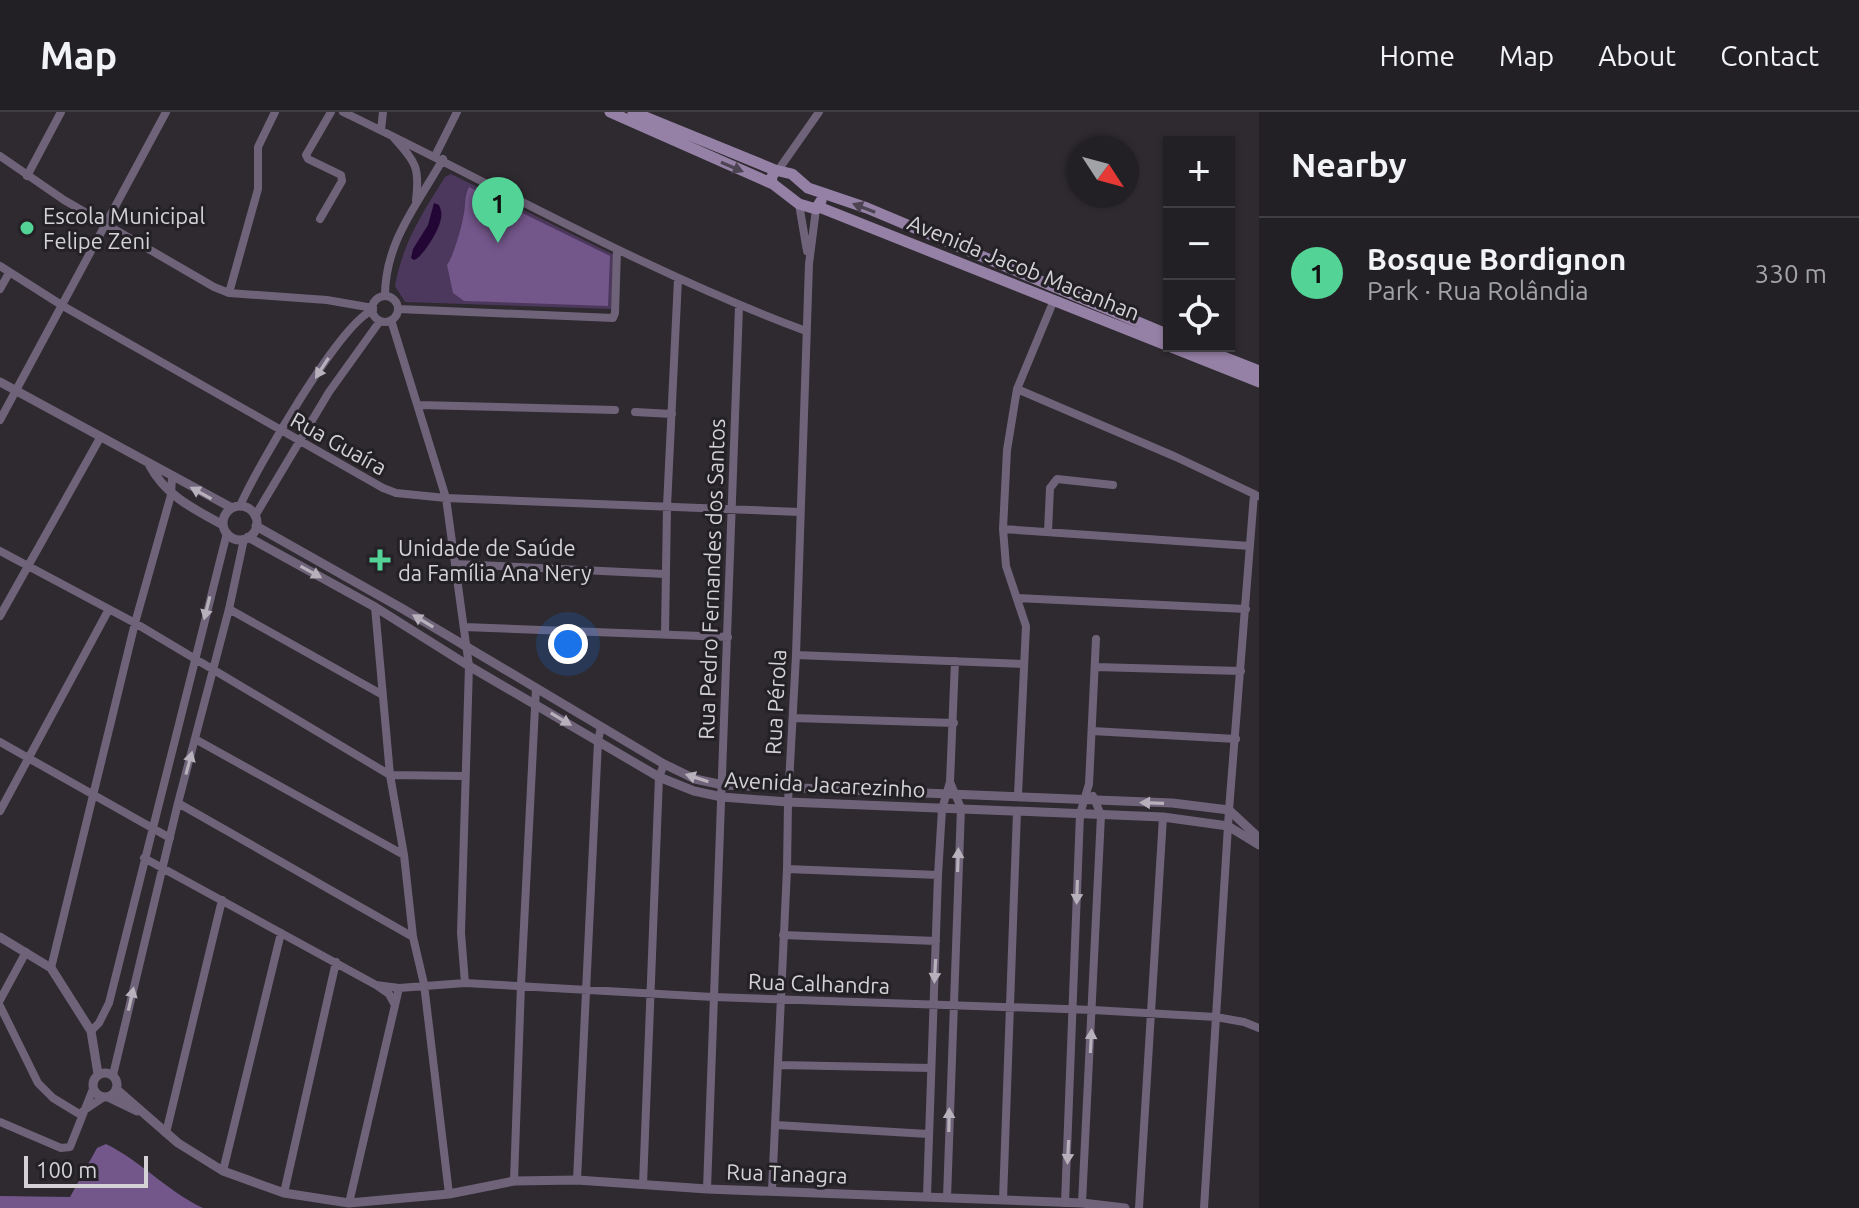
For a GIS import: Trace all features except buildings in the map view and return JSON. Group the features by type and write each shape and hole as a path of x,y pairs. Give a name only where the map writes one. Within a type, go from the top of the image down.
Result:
{"main road":[{"name":"Avenida Jacob Macanhan","path":"610,112 773,184 799,204 817,208 1259,382"},
{"name":"Avenida Jacob Macanhan","path":"633,112 792,174 804,186 867,208 1163,332"},
{"path":"773,184 771,179 777,170"},
{"path":"817,191 821,195 817,208"},
{"path":"1211,352 1259,371"}],"street":[{"path":"27,176 61,112"},
{"path":"0,420 166,112"},
{"path":"229,293 258,189 258,147 275,112"},
{"path":"320,219 342,181 341,175 308,159 306,155 331,112"},
{"path":"343,112 678,279 806,331"},
{"path":"381,130 383,112"},
{"path":"385,296 385,272 394,246 439,158 457,112"},
{"path":"777,170 819,112"},
{"path":"391,135 410,155 418,170 416,205"},
{"path":"792,174 796,147"},
{"path":"0,156 27,176 214,287 229,293 327,300 373,309"},
{"name":"Rua Pérola","path":"799,204 809,264"},
{"name":"Rua Pérola","path":"772,1190 796,655 809,264 817,208"},
{"path":"398,309 613,318 616,310 617,250"},
{"name":"Rua Guaíra","path":"0,266 63,306 298,441 396,493 446,498 800,512"},
{"path":"0,289 9,273"},
{"path":"665,634 667,506 678,279"},
{"path":"385,296 394,300 398,309"},
{"path":"380,321 373,309 375,301 385,296"},
{"path":"1018,795 1026,626 1006,566 1003,529 1007,450 1017,389 1054,300"},
{"name":"Rua Pedro Fernandes dos Santos","path":"707,1189 739,306"},
{"path":"91,1031 99,1023 109,1003 225,529 224,516 236,507 281,431 347,333 363,314 373,309"},
{"path":"391,320 398,309"},
{"path":"112,1074 246,538 298,441 329,392 380,321 391,320"},
{"path":"391,320 446,498 469,666 461,933 465,983"},
{"path":"0,382 150,466 236,507 249,509 256,521"},
{"path":"1017,389 1257,495 1250,546 1229,810 1204,1208"},
{"path":"419,405 615,410"},
{"path":"635,412 672,414"},
{"path":"0,616 100,438"},
{"path":"150,466 171,495 234,538 246,538"},
{"path":"51,968 135,623 171,495 172,477"},
{"path":"1048,532 1053,481 1113,485"},
{"name":"Avenida Jacarezinho","path":"256,521 601,727 695,779 723,785 1018,795 1172,803 1229,810"},
{"path":"1003,529 1250,546"},
{"name":"Avenida Jacarezinho","path":"246,538 375,607 659,777 694,791 722,797 788,802 1163,817 1228,826"},
{"path":"0,551 135,623 390,775 464,776"},
{"path":"455,564 665,574"},
{"path":"1017,598 1246,609"},
{"path":"375,607 390,775 404,855 413,937 424,984 449,1194"},
{"path":"0,811 109,609"},
{"path":"229,609 381,694"},
{"path":"464,627 728,637"},
{"path":"1082,1203 1101,815 1090,800 1089,784 1096,639"},
{"path":"796,655 1024,664"},
{"path":"947,1198 961,808 951,793 950,782 955,661"},
{"path":"1095,667 1241,671"},
{"path":"514,1181 536,688"},
{"path":"793,718 954,723"},
{"path":"577,1180 601,727"},
{"path":"1092,731 1236,739"},
{"path":"195,739 404,855"},
{"path":"0,742 170,838"},
{"path":"643,1185 659,777 664,764"},
{"path":"927,1196 938,875 942,809 951,793"},
{"path":"1065,1203 1080,814 1090,800"},
{"path":"178,803 413,937"},
{"path":"1229,810 1259,838"},
{"path":"1003,1200 1017,811"},
{"path":"1139,1208 1163,817"},
{"path":"1228,826 1259,845"},
{"path":"144,858 376,985 389,994 395,1005"},
{"path":"787,869 938,875"},
{"path":"166,1133 222,900"},
{"path":"223,1171 281,933"},
{"path":"783,935 936,941"},
{"path":"0,937 51,968 91,1031 98,1074 93,1080 93,1089 70,1147 61,1148 0,1122"},
{"path":"26,952 0,1003 38,1083 53,1098 82,1114"},
{"path":"284,1193 336,962"},
{"name":"Rua Calhandra","path":"376,985 399,988 465,983 780,1000 1093,1010 1216,1017 1259,1028"},
{"path":"349,1203 399,988"},
{"path":"82,1114 116,1089 117,1081 95,1047"},
{"path":"779,1065 931,1068"},
{"path":"98,1074 112,1074"},
{"path":"93,1089 97,1095 141,1112"},
{"path":"116,1089 141,1112"},
{"name":"Rua Tanagra","path":"141,1112 191,1152 223,1171 284,1193 349,1203 449,1194 514,1181 577,1180 707,1189 1082,1203 1125,1208"},
{"path":"776,1125 928,1134"}],"shaded area":[{"path":"451,174 614,255 611,309 405,302 395,286 403,256 429,203 445,177"},
{"path":"469,187 610,256 608,306 464,301 453,293 447,265 460,233"},
{"path":"434,203 441,210 440,223 426,248 414,260 411,258 413,249 428,225"},
{"path":"106,1144 203,1208 0,1208 0,1196 70,1197 97,1148"}],"place":[{"name":"Escola Municipal Felipe Zeni","path":"27,228"},
{"name":"Bosque Bordignon","path":"498,243"},
{"name":"Unidade de Saúde da Família Ana Nery","path":"380,560"}]}
